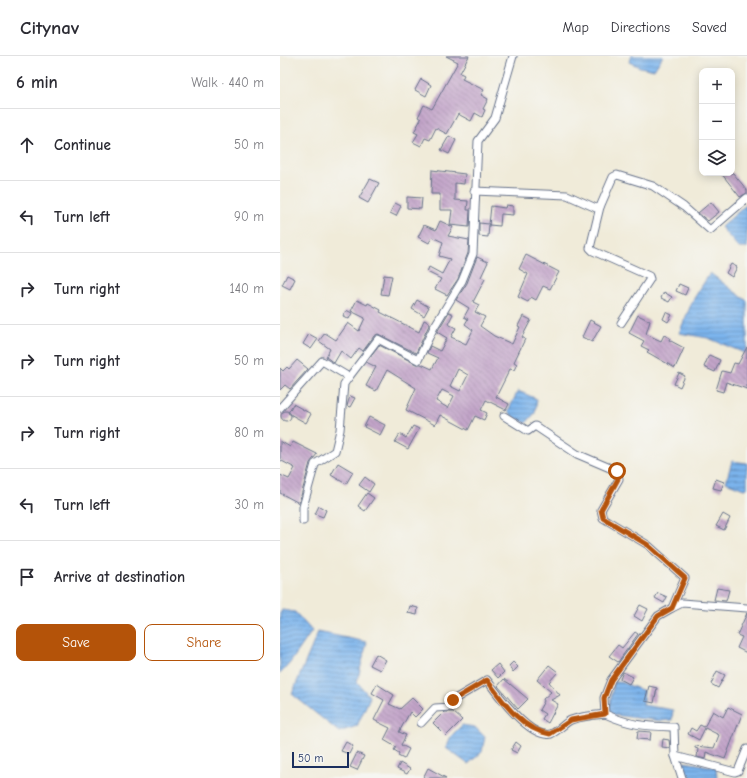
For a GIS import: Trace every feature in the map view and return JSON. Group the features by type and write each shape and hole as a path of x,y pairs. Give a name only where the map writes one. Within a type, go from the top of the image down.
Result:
{"street":[{"path":"303,521 303,507 315,464 335,451 340,430 344,384 348,377 378,339 418,360 434,327 462,281 473,254 474,191 478,141 495,118 513,56"},
{"path":"621,324 650,279 649,276 593,251 590,248 600,207 613,177 617,175 653,186 684,207 710,230 747,198"},
{"path":"474,191 567,195 596,208 600,207"},
{"path":"280,408 322,361 348,377"},
{"path":"504,416 528,431 535,426 577,454 617,471 618,479 601,510 603,518 648,545 685,578 672,608"},
{"path":"605,714 604,698 611,680 658,616 682,603 747,608"},
{"path":"421,723 435,708 451,707 453,700 487,680 519,718 534,730 545,733 550,734 571,720 605,714 624,723 641,726 674,726 675,756 682,778"},
{"path":"675,756 735,772 738,771 747,749"}],"water":[{"path":"631,56 663,56 654,70 640,67 629,62"},
{"path":"747,204 747,248 739,248 721,227"},
{"path":"710,273 747,301 747,354 708,338 679,333 693,300"},
{"path":"518,391 537,399 535,413 526,423 512,416 508,411"},
{"path":"732,461 747,463 747,488 744,489 726,482"},
{"path":"282,610 295,612 312,631 290,663 280,674 280,614"},
{"path":"318,632 367,642 357,682 370,697 357,726 339,732 292,694"},
{"path":"614,682 621,682 644,691 643,705 673,710 672,720 661,721 614,715 609,710"},
{"path":"462,725 475,727 485,737 482,752 468,764 446,748 451,736"},
{"path":"684,762 716,767 717,778 691,778 682,775"}],"building":[{"path":"446,56 469,56 460,73 464,75 462,79 484,90 481,95 488,99 483,109 485,110 482,117 475,113 471,121 458,114 447,134 436,128 430,140 425,138 421,146 413,142 418,134 414,132 421,119 418,117 424,105 432,109 458,62"},
{"path":"421,79 431,85 426,96 415,90"},
{"path":"449,136 456,140 449,154 441,150"},
{"path":"432,170 465,174 464,184 455,183 455,200 468,201 467,210 470,210 469,227 450,225 452,210 440,210 440,194 431,194"},
{"path":"735,175 747,190 747,193 740,197 723,176"},
{"path":"370,179 379,183 368,203 359,198"},
{"path":"407,197 422,198 421,209 407,208"},
{"path":"711,202 719,212 708,221 698,213"},
{"path":"395,203 401,206 396,216 390,213"},
{"path":"506,205 513,206 513,215 501,214 500,226 489,225 491,206 505,208"},
{"path":"440,221 453,227 448,236 469,240 468,253 458,279 447,295 435,289 441,279 427,272 429,267 442,274 450,259 439,256 443,242 432,237 429,243 418,237 424,225 436,230"},
{"path":"479,223 489,224 488,237 479,236"},
{"path":"526,255 559,272 550,289 543,286 536,300 531,297 528,302 518,297 528,274 519,269"},
{"path":"477,257 488,262 481,277 485,279 473,302 479,305 475,312 485,317 480,326 494,336 512,344 520,327 518,326 523,316 531,320 522,337 525,339 514,362 517,364 514,370 510,369 496,397 509,404 506,410 486,400 481,410 487,413 484,420 475,416 468,430 440,415 435,425 406,410 416,388 387,370 376,391 366,386 376,367 366,362 379,345 416,364 421,364 432,369 438,358 427,353 430,346 440,351 447,338 437,332 449,312 453,314 448,324 456,328 451,337 466,344 473,330 465,324 468,319 464,317 469,308 456,300 467,283","holes":["458,369 468,375 460,391 450,386","442,390 454,396 448,408 436,401"]},
{"path":"731,264 737,267 732,277 726,273"},
{"path":"287,275 295,279 290,289 282,285"},
{"path":"384,275 392,276 388,295 381,294"},
{"path":"679,284 688,288 685,295 676,291"},
{"path":"664,292 672,297 669,302 661,298"},
{"path":"357,300 367,305 368,303 381,310 380,312 419,332 424,320 430,323 416,353 378,334 374,336 363,351 359,348 351,359 341,351 334,363 326,357 330,349 319,341 325,333 336,340 348,323 359,331 365,318 351,311"},
{"path":"417,300 429,307 424,316 412,309"},
{"path":"346,310 352,313 349,319 343,316"},
{"path":"666,312 672,315 668,322 663,319"},
{"path":"638,315 650,321 646,334 661,341 664,335 670,338 669,340 684,348 675,368 647,352 649,350 641,346 644,341 629,333"},
{"path":"590,320 601,326 592,342 582,337"},
{"path":"309,334 318,339 311,349 303,344"},
{"path":"747,347 747,389 726,382 723,392 716,390 722,371 730,373 734,363 738,364"},
{"path":"709,355 720,360 715,372 704,367"},
{"path":"297,360 308,369 290,389 285,385 280,390 280,368 283,371 287,367 289,369"},
{"path":"679,373 685,376 680,387 674,384"},
{"path":"350,396 355,398 350,407 347,406"},
{"path":"293,404 311,414 306,423 288,413"},
{"path":"286,411 291,416 286,421 281,416"},
{"path":"369,417 385,425 380,435 364,427"},
{"path":"413,426 419,429 408,449 395,442 400,434 406,438"},
{"path":"280,441 290,447 293,442 317,454 310,463 299,503 280,493 280,475 289,479 295,468 280,460"},
{"path":"338,463 353,472 346,484 331,475"},
{"path":"365,477 374,484 369,492 359,485"},
{"path":"716,479 724,482 721,490 713,488"},
{"path":"367,493 374,498 365,511 358,506"},
{"path":"319,506 326,510 323,517 315,514"},
{"path":"723,514 730,518 724,530 716,526"},
{"path":"717,588 729,590 726,601 714,600"},
{"path":"658,593 667,597 664,603 655,598"},
{"path":"640,605 648,609 642,621 634,616"},
{"path":"410,606 418,608 417,615 408,613"},
{"path":"747,613 747,653 737,648 742,637 737,635"},
{"path":"635,632 638,634 618,662 609,656 618,645 622,648"},
{"path":"376,654 386,660 380,670 370,665"},
{"path":"513,662 518,667 513,672 509,666"},
{"path":"498,664 504,672 498,678 491,670"},
{"path":"549,665 558,672 549,682 560,695 551,700 558,704 548,723 542,719 545,714 539,710 544,701 543,699 551,692 537,680"},
{"path":"717,671 725,675 718,688 711,684"},
{"path":"623,672 633,677 629,684 620,679"},
{"path":"504,679 528,699 518,709 498,686"},
{"path":"377,684 394,695 389,704 400,709 412,698 423,709 415,717 410,712 399,732 406,735 401,745 409,749 404,759 398,756 399,753 394,750 396,747 384,740 390,728 374,720 384,700 372,693"},
{"path":"649,686 657,688 654,703 645,701"},
{"path":"728,707 742,714 725,759 706,752 705,759 697,757 698,749 695,748 695,746 714,748 719,735 705,728 699,740 688,734 691,728 696,731 700,725 704,727 713,711 723,717"},
{"path":"444,712 453,712 462,720 446,736 433,723"},
{"path":"638,731 651,732 650,740 637,739"},
{"path":"663,739 669,740 670,748 662,747"},
{"path":"346,742 353,746 349,754 341,751"},
{"path":"516,742 521,746 517,753 511,750"},
{"path":"357,753 364,756 357,770 350,767"},
{"path":"400,763 410,769 407,774 397,769"},
{"path":"428,768 446,778 423,778"}],"route":[{"path":"453,700 487,680 519,718 534,730 550,734 571,720 605,714 604,698 611,680 658,616 672,608 685,578 648,545 603,518 601,510 618,479 617,471"}]}
